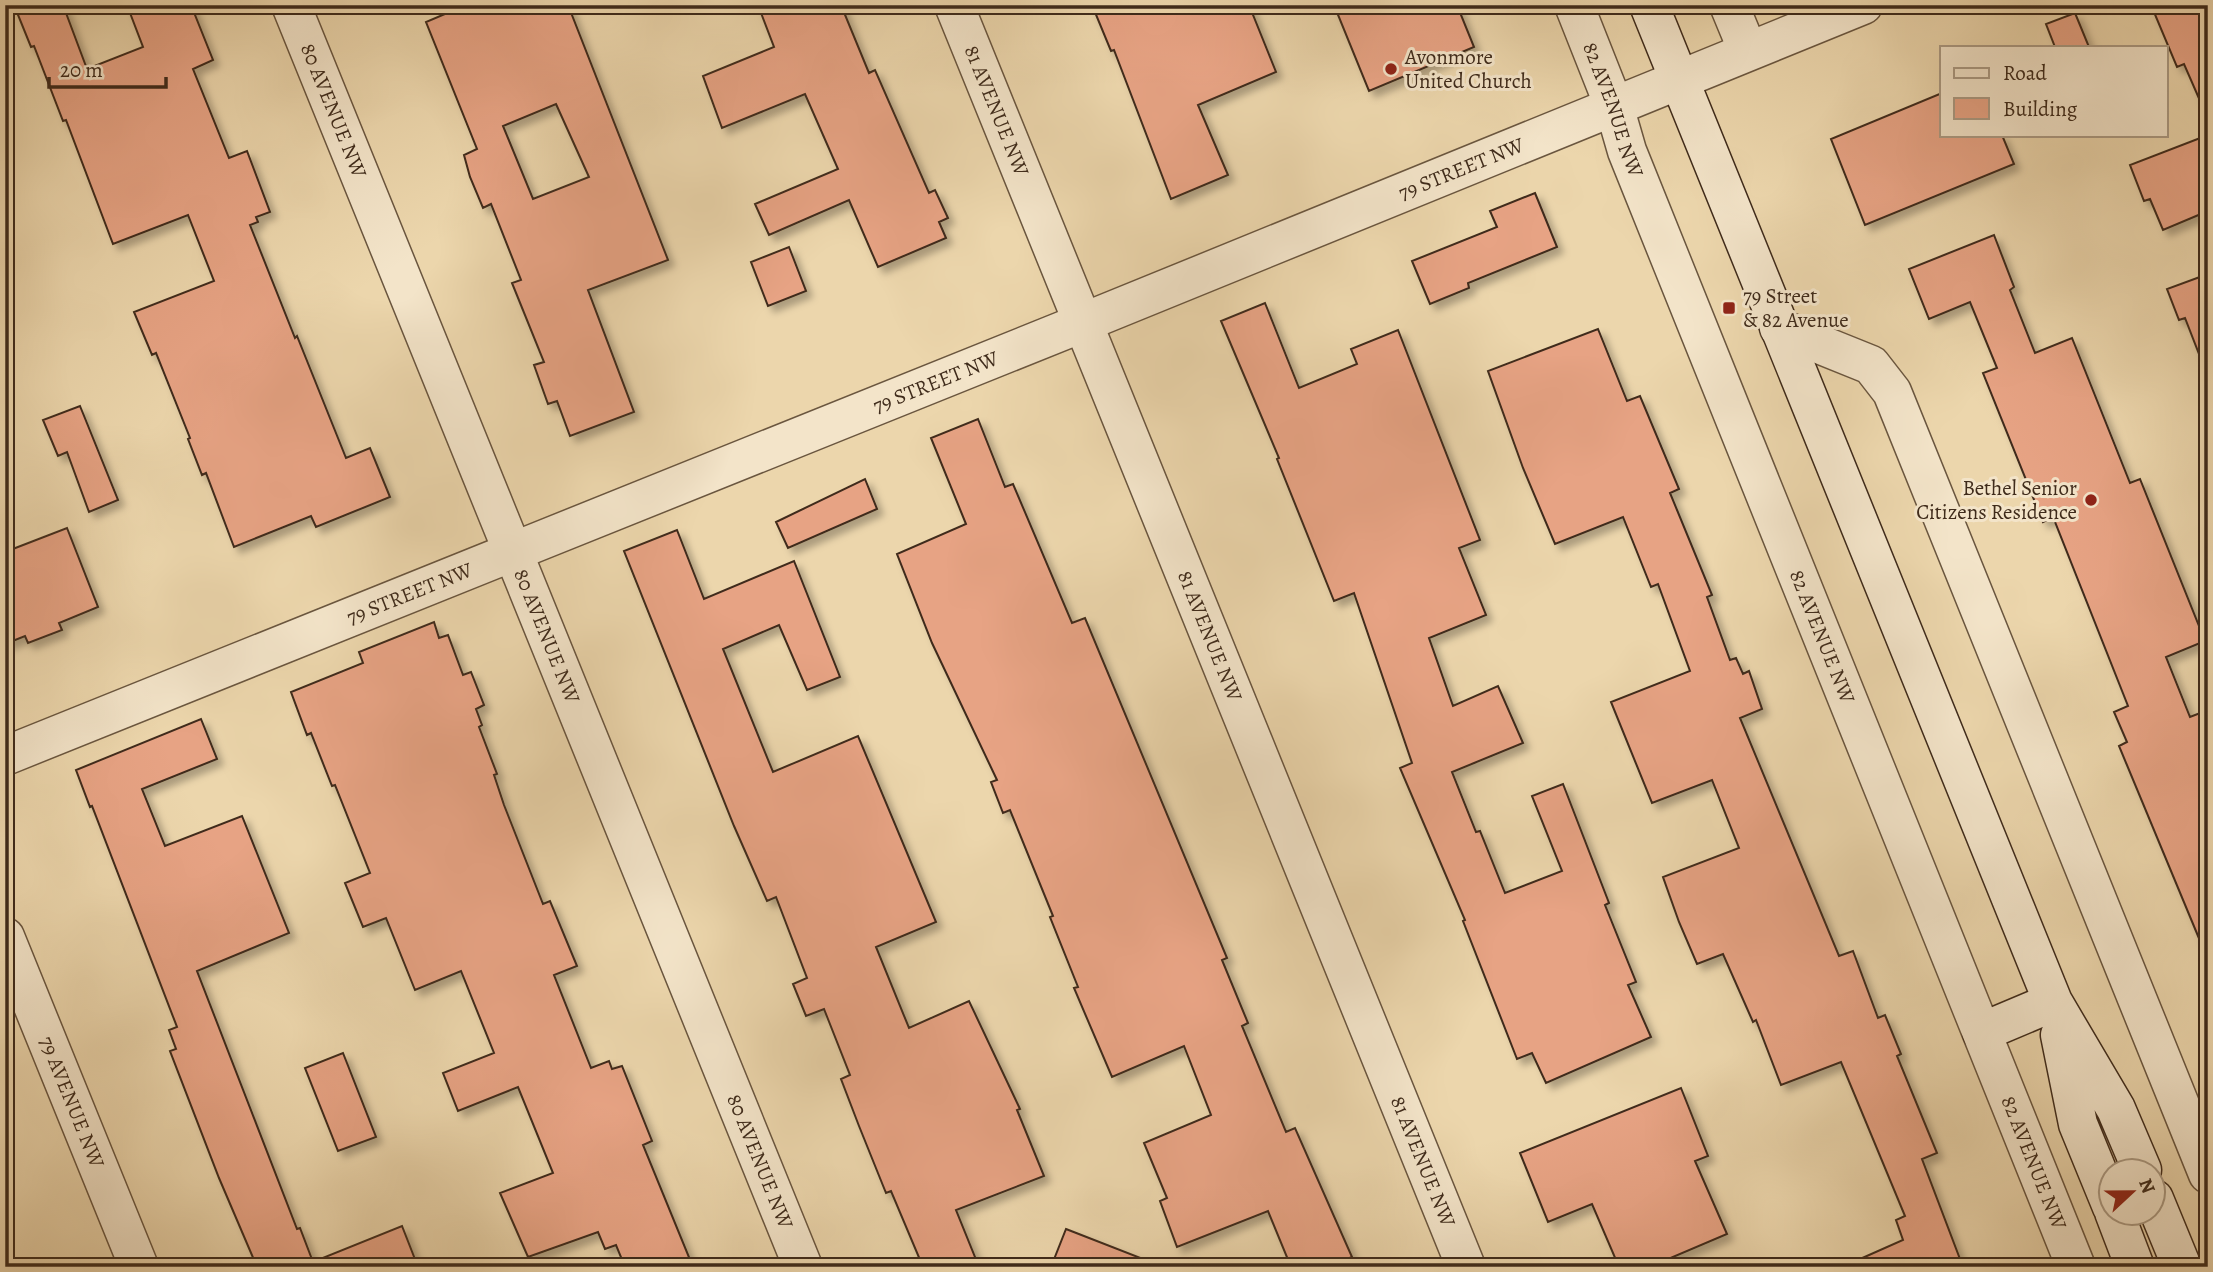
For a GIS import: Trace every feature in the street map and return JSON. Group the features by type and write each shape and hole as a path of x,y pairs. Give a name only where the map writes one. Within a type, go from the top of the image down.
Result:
{"street":[{"name":"80 AVENUE NW","path":"291,5 803,1267"},
{"name":"81 AVENUE NW","path":"954,5 1466,1267"},
{"name":"82 AVENUE NW","path":"1574,5 1614,106 1633,164 2076,1267"},
{"path":"1649,5 2053,1002 2116,1109 2136,1156"},
{"path":"1729,5 1748,51"},
{"name":"79 STREET NW","path":"5,756 1083,323 1863,5"},
{"path":"1779,328 1871,365 1892,392 2208,1174"},
{"name":"79 AVENUE NW","path":"5,937 139,1267"},
{"path":"1982,1032 2053,1002"},
{"path":"2053,1002 2078,1124 2098,1173"},
{"path":"2119,1226 2135,1267"},
{"path":"2165,1226 2182,1267"}],"building":[{"path":"14,5 63,5 87,69 143,47 127,5 191,5 213,60 193,69 229,158 247,151 270,212 256,217 258,222 250,225 295,338 297,336 346,458 370,448 390,497 316,527 311,516 234,547 206,473 202,475 156,353 152,355 134,312 214,281 188,215 113,244 66,120 63,121 34,46 31,47"},
{"path":"466,5 568,5 668,260 588,290 634,412 570,436 557,401 548,404 534,365 544,362 512,283 521,280 491,204 483,208 470,177 464,155 477,149 426,22","holes":["556,104 589,177 533,199 503,126"]},
{"path":"758,5 841,5 869,73 875,70 929,193 935,190 948,218 939,222 946,238 878,267 849,200 769,235 755,204 838,169 805,94 722,128 703,76 774,47"},
{"path":"1092,5 1249,5 1276,72 1198,105 1228,175 1171,199 1114,50 1111,51"},
{"name":"Avonmore United Church","path":"1334,5 1457,5 1474,47 1369,91"},
{"path":"2151,5 2208,5 2208,119 2184,64 2177,67"},
{"path":"2075,13 2089,46 2055,46 2046,24"},
{"path":"1940,94 1940,136 2002,136 2014,164 1865,225 1831,139"},
{"path":"2208,135 2208,211 2163,230 2150,199 2144,201 2130,165"},
{"path":"1535,193 1557,247 1468,283 1469,288 1430,304 1412,261 1497,227 1490,211"},
{"name":"Bethel Senior Citizens Residence","path":"1994,235 2014,287 2010,290 2035,353 2072,338 2130,483 2140,479 2205,641 2166,657 2190,717 2208,710 2208,960 2119,746 2127,742 2114,712 2128,706 2053,517 2043,522 1983,373 1997,368 1970,302 1929,319 1909,269"},
{"path":"789,247 806,291 768,306 751,262"},
{"path":"2208,274 2206,372 2185,318 2179,320 2167,289"},
{"path":"1265,303 1299,388 1357,364 1351,349 1398,330 1480,540 1459,548 1486,615 1429,638 1453,706 1498,686 1523,743 1452,772 1505,893 1562,871 1532,796 1563,784 1609,903 1605,905 1636,982 1628,985 1651,1037 1546,1083 1532,1053 1517,1059 1463,921 1465,920 1400,768 1412,763 1354,593 1334,601 1277,459 1279,458 1221,321"},
{"path":"1598,329 1627,401 1640,396 1679,489 1670,493 1712,595 1707,597 1730,660 1736,658 1743,674 1749,671 1762,709 1740,718 1839,956 1853,951 1878,1018 1885,1015 1901,1054 1897,1056 1937,1153 1922,1159 1963,1267 1842,1267 1903,1240 1896,1220 1905,1216 1841,1062 1781,1085 1756,1020 1753,1022 1723,954 1697,964 1679,922 1663,877 1739,848 1712,780 1652,803 1611,702 1690,671 1658,584 1651,587 1623,517 1555,544 1523,468 1488,371"},
{"path":"80,406 118,500 89,512 67,452 58,456 43,420"},
{"path":"978,419 1005,487 1013,484 1072,623 1085,618 1227,958 1222,960 1248,1023 1242,1026 1286,1132 1295,1128 1352,1257 1327,1267 1291,1267 1268,1211 1177,1247 1160,1201 1167,1198 1144,1143 1211,1115 1184,1046 1112,1077 1074,988 1078,987 1050,917 1053,916 1010,810 1003,813 991,782 997,780 932,643 897,554 966,524 931,438"},
{"path":"865,479 877,509 788,548 776,522"},
{"path":"67,528 98,607 59,623 62,630 28,643 25,636 5,644 5,552"},
{"path":"677,530 704,599 794,561 840,677 807,690 779,625 723,649 773,772 858,736 936,922 876,947 909,1028 969,1001 1020,1109 1017,1110 1044,1176 956,1210 979,1267 923,1267 891,1191 886,1193 859,1126 841,1079 850,1075 824,1009 806,1016 793,984 807,978 776,897 767,901 734,826 624,551"},
{"path":"434,622 439,638 448,635 463,675 471,672 484,705 476,709 482,725 479,727 497,774 494,775 504,805 543,904 550,901 577,966 554,975 591,1068 609,1061 612,1069 622,1066 652,1141 643,1145 693,1267 625,1267 616,1245 605,1249 598,1232 528,1257 500,1193 553,1173 518,1087 458,1111 443,1073 494,1053 461,971 415,990 386,918 363,927 345,883 370,873 335,785 332,786 311,733 307,735 291,692 363,663 359,652"},
{"path":"201,719 217,759 142,789 165,846 242,816 289,933 197,971 297,1229 300,1228 313,1262 402,1226 418,1267 257,1267 219,1178 170,1051 176,1049 169,1030 177,1027 76,770"},
{"path":"343,1053 376,1137 338,1151 305,1068"},
{"path":"1681,1088 1708,1156 1695,1161 1727,1234 1668,1259 1671,1267 1619,1267 1592,1204 1548,1222 1520,1153"},
{"path":"1066,1229 1156,1264 1155,1267 1051,1267"}],"place":[{"name":"Avonmore United Church","path":"1391,69"},
{"name":"79 Street & 82 Avenue","path":"1729,308"},
{"name":"Bethel Senior Citizens Residence","path":"2091,500"}]}
